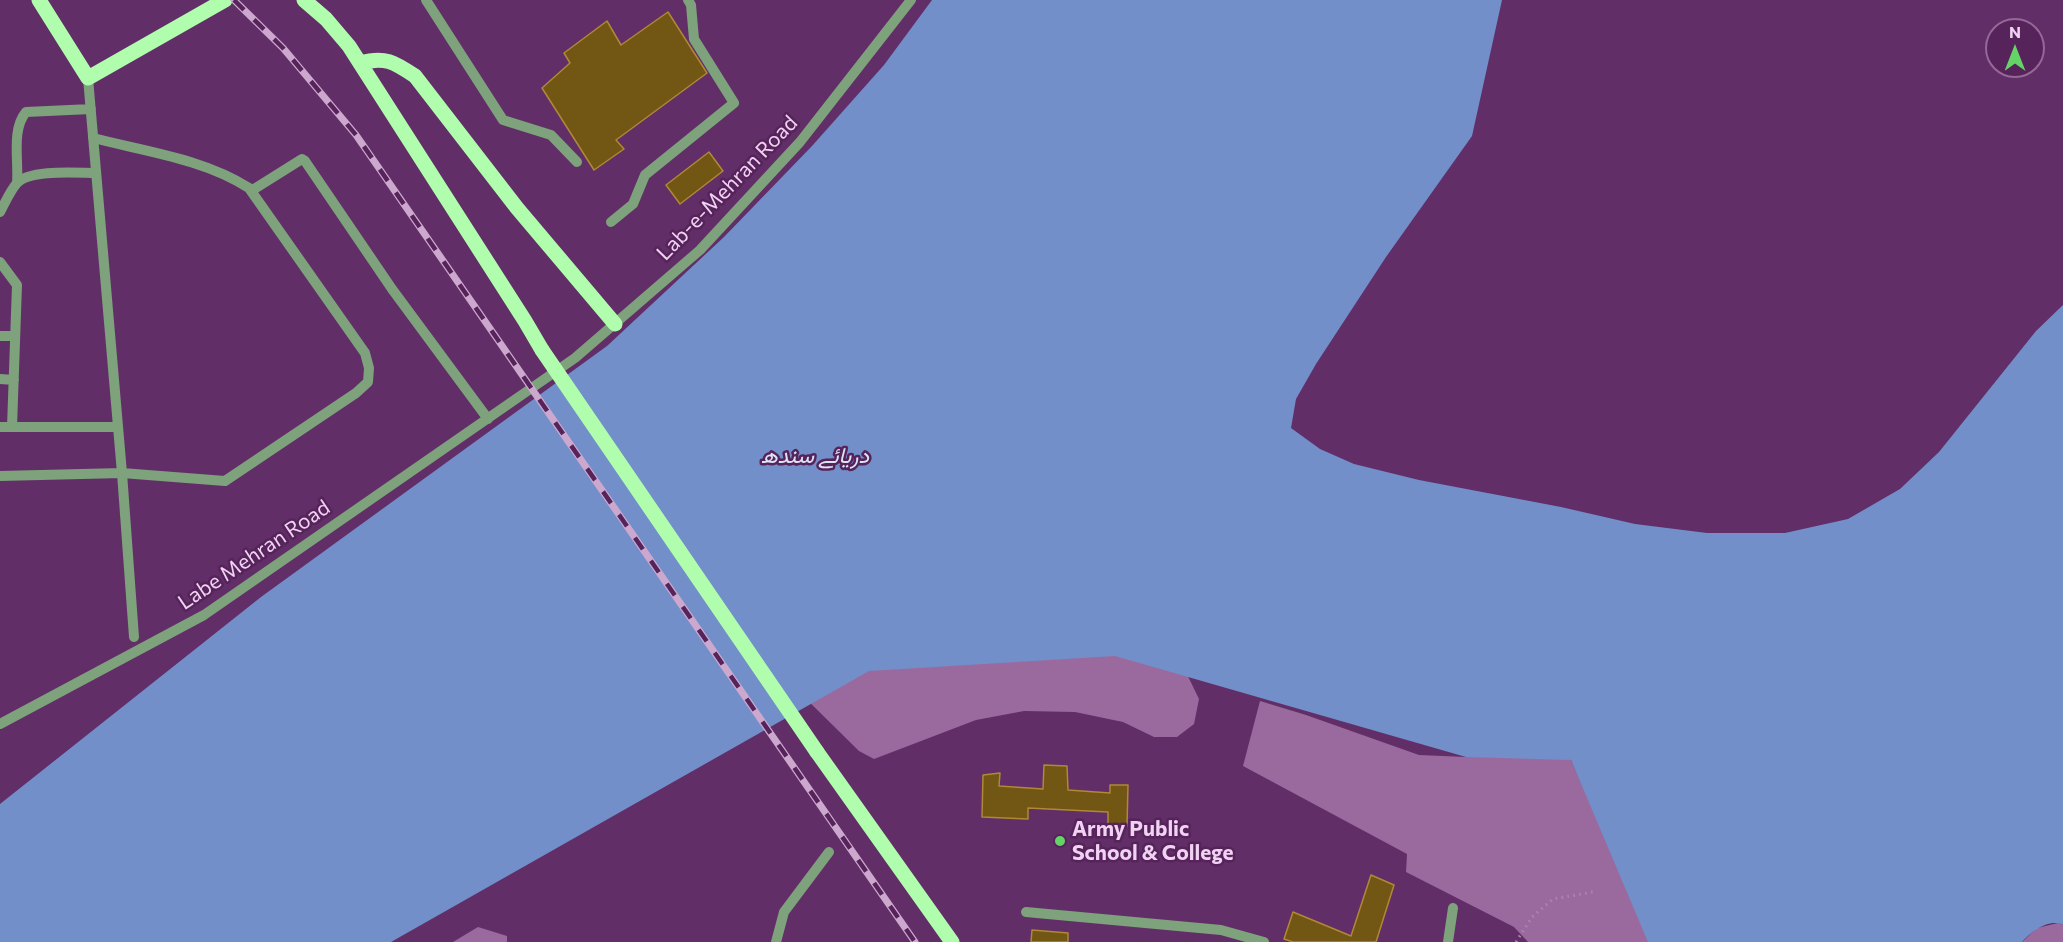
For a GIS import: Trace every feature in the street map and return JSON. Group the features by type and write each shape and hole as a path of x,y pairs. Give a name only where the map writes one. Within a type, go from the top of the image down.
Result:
{"main road":[{"path":"39,0 88,78 225,0"},
{"path":"304,0 326,19 360,63 542,350 817,752 951,942"},
{"path":"360,63 376,58 393,62 415,76 516,208 615,324"}],"street":[{"path":"426,0 503,120 551,135 577,162"},
{"path":"610,222 633,204 645,175 734,102 694,39 691,5 688,0"},
{"name":"Lab-e-Mehran Road","path":"517,399 575,358 700,250 800,142 911,0"},
{"path":"88,78 134,637"},
{"path":"0,212 17,183 16,151 21,118 26,112 91,109"},
{"path":"0,476 122,473 225,480 356,393 368,381 369,368 365,353 251,191 231,177 210,168 93,138"},
{"path":"251,191 302,159 305,161 392,290 488,419"},
{"path":"17,183 27,177 42,174 96,173"},
{"path":"0,262 17,285 12,428"},
{"path":"0,336 15,336"},
{"path":"0,379 14,380"},
{"name":"Labe Mehran Road","path":"0,724 204,615 517,399"},
{"path":"0,427 118,428"},
{"path":"776,942 784,912 799,889 829,852"},
{"path":"1448,942 1453,908"},
{"path":"1026,912 1221,930 1264,942"}],"path":[{"path":"1516,942 1532,917 1553,899 1593,892"}],"shaded area":[{"path":"1016,639 1182,664 1199,699 1194,724 1177,737 1154,737 1123,722 1075,712 1024,711 976,720 874,759 859,751 794,687"},
{"path":"1260,701 1419,755 1466,757 1511,750 1571,760 1652,942 1528,942 1514,927 1406,872 1407,854 1243,766"},
{"path":"2058,923 2063,925 2063,942 2022,942 2037,928"},
{"path":"478,927 507,936 507,942 453,942"}],"water":[{"name":"دریائے سندھ","path":"932,0 1502,0 1472,136 1386,257 1316,364 1296,399 1291,428 1320,449 1354,464 1419,480 1561,507 1635,524 1707,533 1785,533 1848,519 1900,489 1939,452 2036,331 2063,305 2063,925 2052,923 2046,925 2035,930 2022,942 1648,942 1571,760 1466,757 1115,656 869,671 391,942 0,942 0,804 261,597 607,346 724,237 812,146 884,65"}],"building":[{"path":"668,12 707,73 616,140 624,149 594,170 542,88 570,63 564,53 607,21 621,45"},
{"path":"709,152 723,171 680,204 666,185"},
{"path":"1044,765 1067,766 1068,790 1110,793 1110,785 1128,785 1127,826 1108,825 1108,812 1028,808 1028,819 982,817 983,775 1000,773 999,786 1043,789"},
{"path":"1371,875 1394,885 1376,942 1293,942 1284,939 1293,912 1351,936"},
{"path":"1032,930 1068,933 1068,942 1031,942"}],"railway":[{"path":"234,0 283,48 356,135 915,942"}],"place":[{"name":"Army Public School & College","path":"1060,841"}]}
